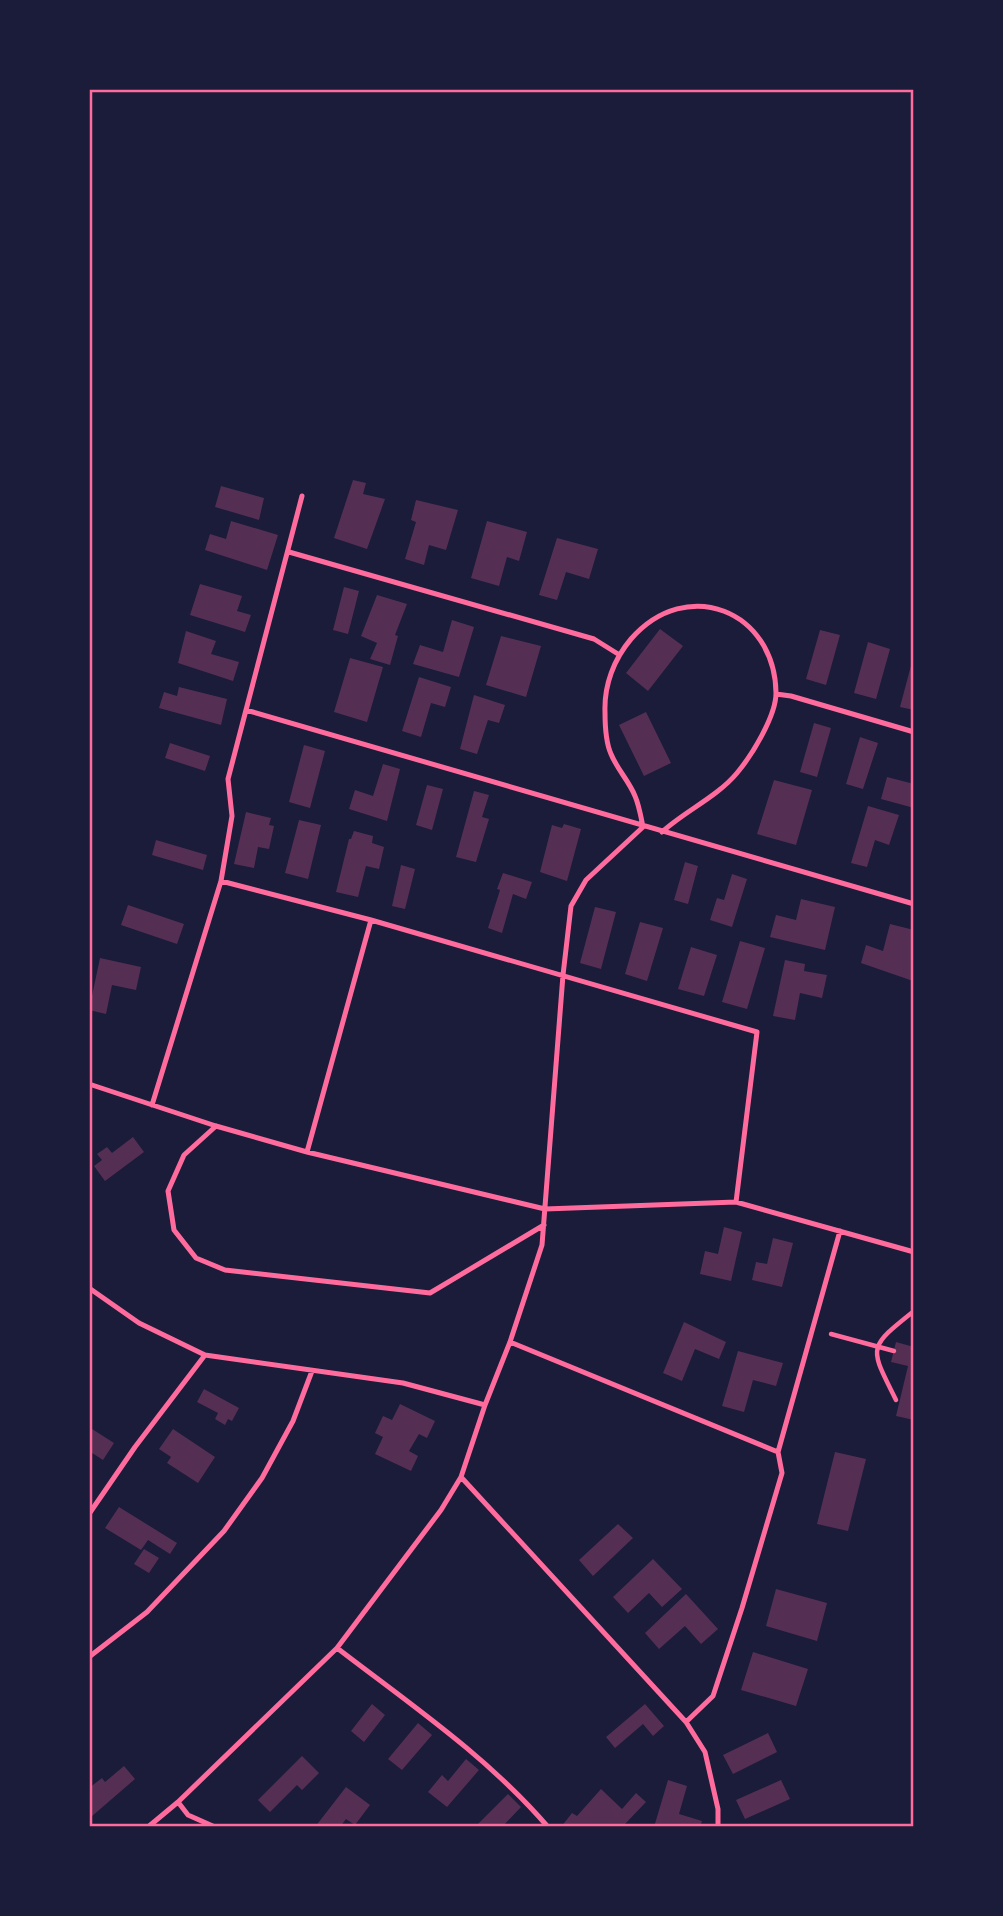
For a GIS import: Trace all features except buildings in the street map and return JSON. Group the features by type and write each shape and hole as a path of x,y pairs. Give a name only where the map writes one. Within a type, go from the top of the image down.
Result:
{"lane":[{"path":"152,1105 221,881 233,816 228,779 302,496"},
{"path":"289,552 594,639 618,653"},
{"path":"643,827 636,797 610,753 605,711 609,678 618,653 643,626 666,611 688,605 713,608 740,618 768,650 776,694 766,728 736,774 662,832"},
{"path":"776,694 914,732"},
{"path":"246,710 914,904"},
{"path":"148,1827 178,1802 337,1648 441,1510 461,1477 542,1245 571,906 586,880 643,827"},
{"path":"221,881 371,920 757,1031 736,1202"},
{"path":"307,1152 371,920"},
{"path":"89,1083 216,1126 307,1152 545,1209 736,1202 914,1252"},
{"path":"216,1126 184,1155 168,1191 174,1230 196,1258 225,1270 430,1293 544,1225"},
{"path":"687,1722 713,1696 722,1671 782,1472 778,1452 840,1231"},
{"path":"89,1288 139,1324 205,1355 403,1383 485,1405"},
{"path":"510,1342 778,1452"},
{"path":"89,1514 135,1447 205,1355"},
{"path":"89,1657 147,1612 225,1531 262,1478 293,1421 312,1371"},
{"path":"461,1477 687,1722 705,1752 718,1809 718,1827"},
{"path":"337,1648 456,1739 523,1797 548,1827"},
{"path":"178,1802 188,1815 215,1827"}],"path":[{"path":"896,1400 876,1358 878,1347 881,1337 914,1311"},
{"path":"813,1329 894,1351"}]}
